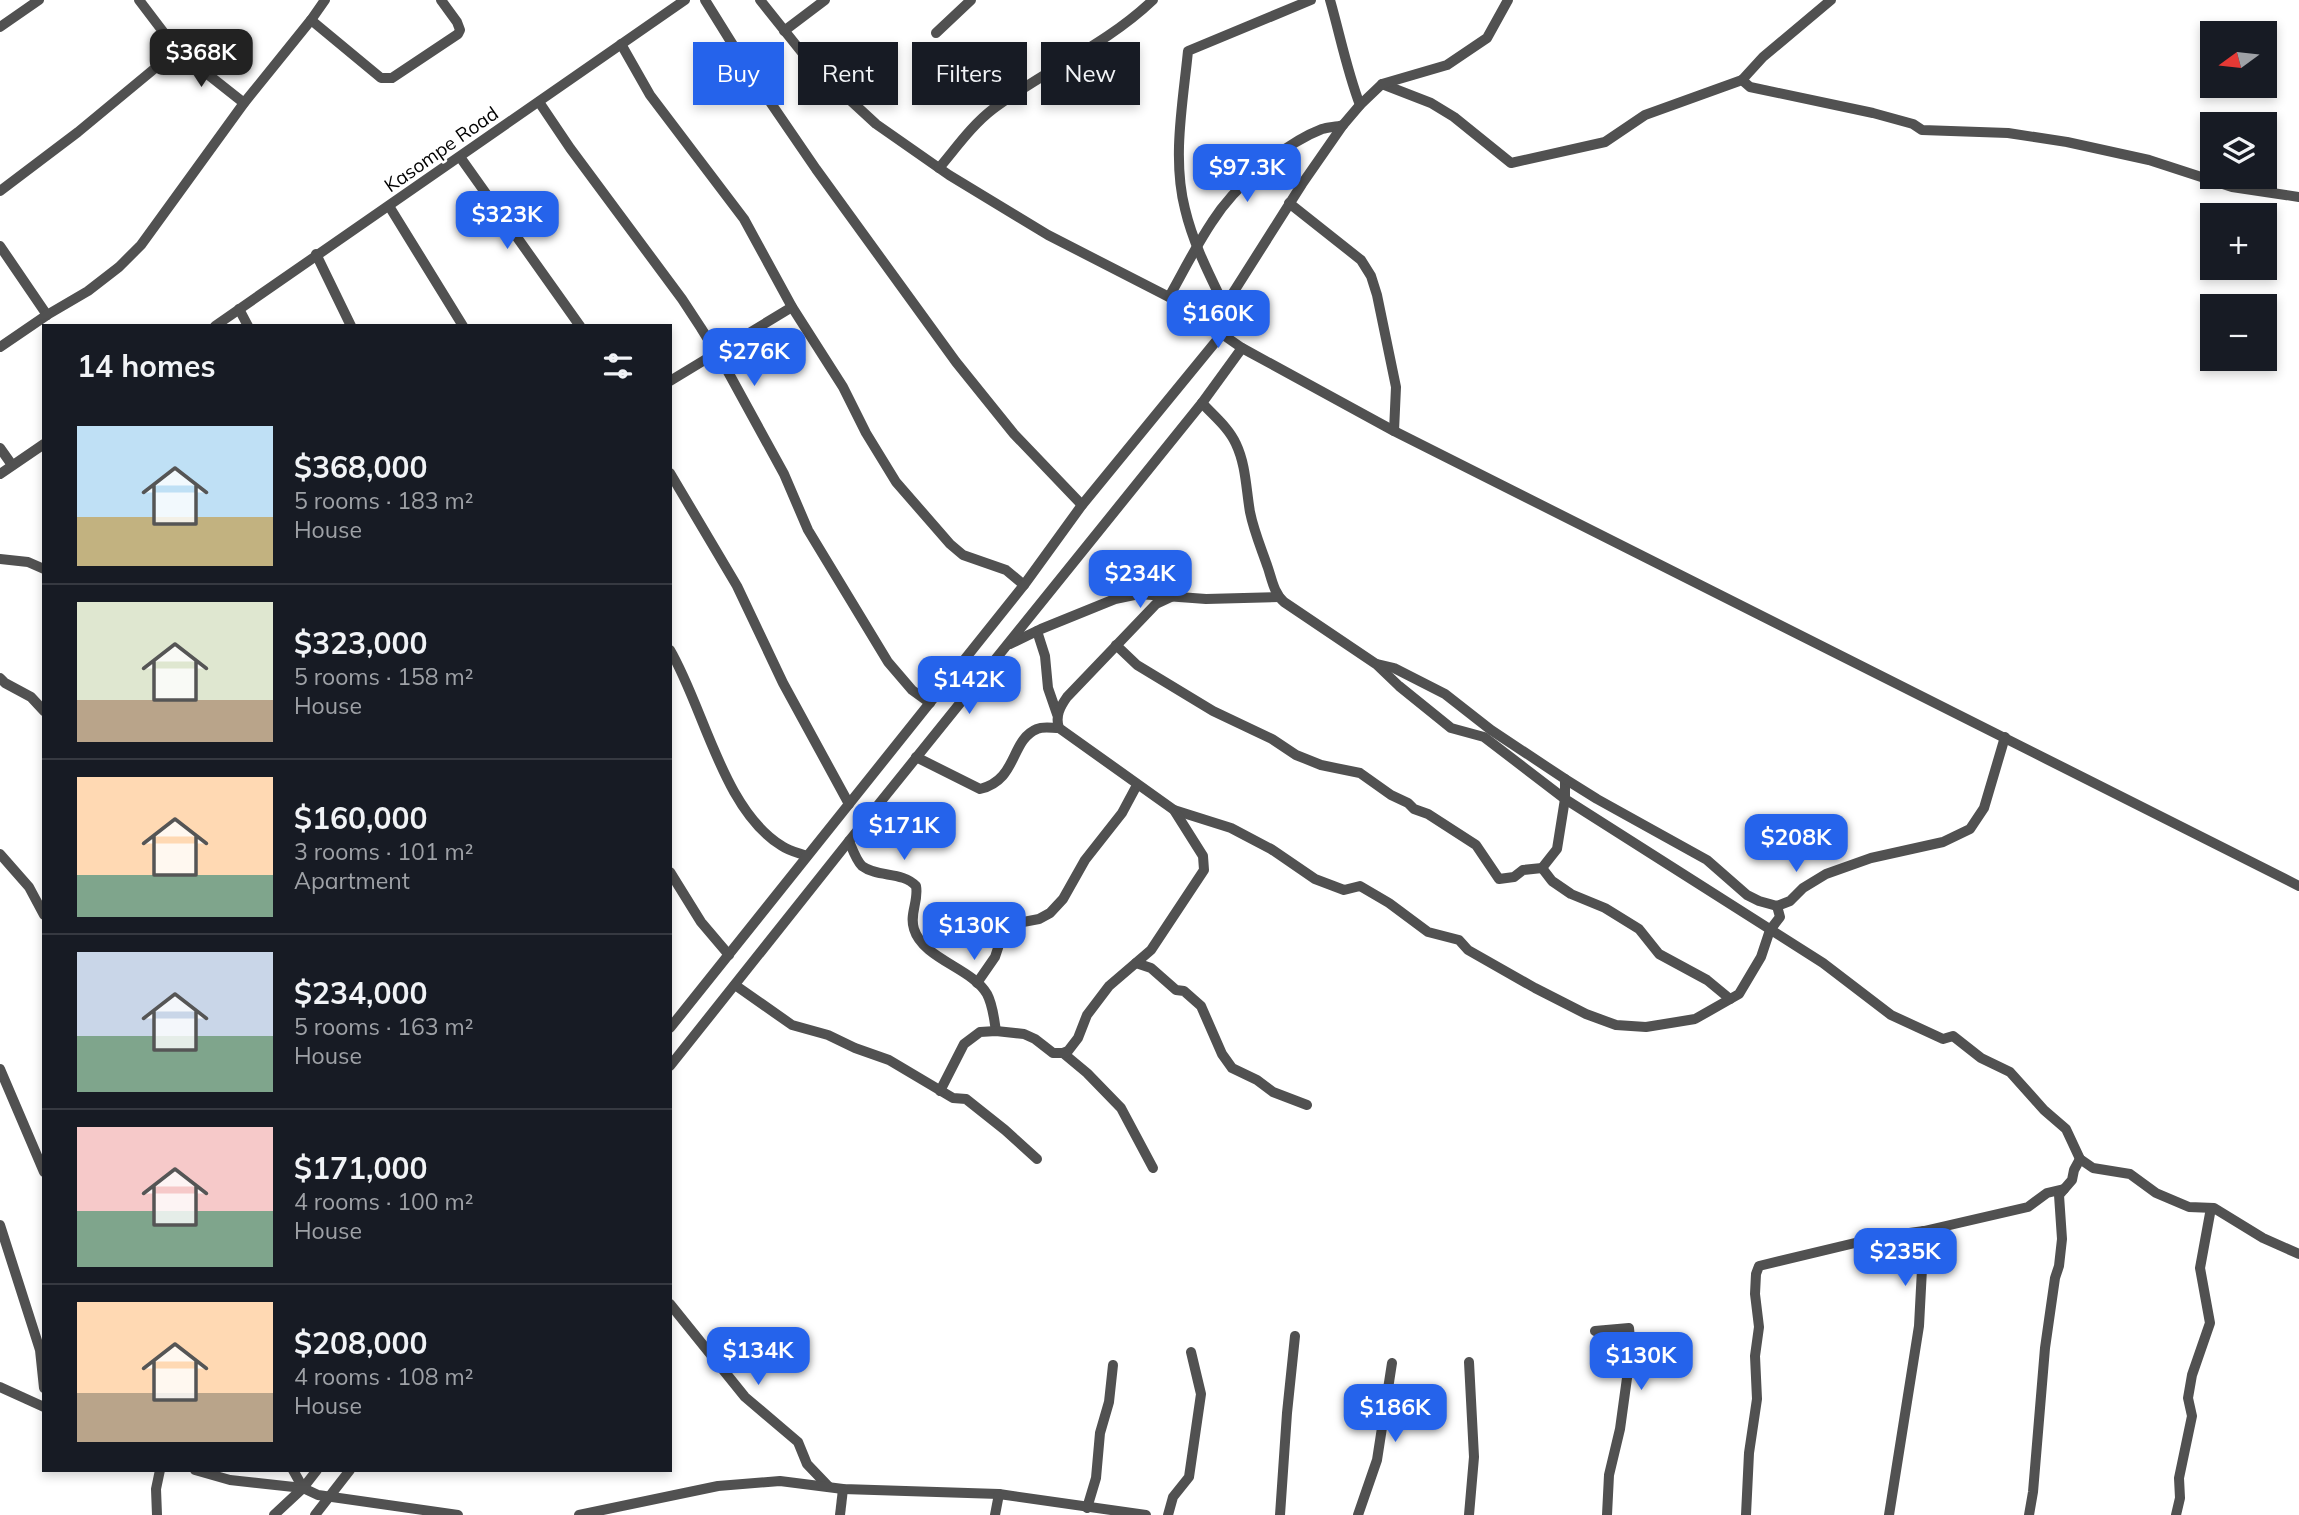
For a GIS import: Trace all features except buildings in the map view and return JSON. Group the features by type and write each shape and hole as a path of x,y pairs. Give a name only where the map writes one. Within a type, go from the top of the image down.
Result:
{"street":[{"path":"0,27 39,0"},
{"path":"139,0 177,50 244,103"},
{"path":"0,347 47,314 88,291 119,267 141,245 244,103 325,0"},
{"path":"311,20 382,78 393,78 458,34 460,30 457,22 441,0"},
{"name":"Kasompe Road","path":"218,324 685,0"},
{"path":"705,0 751,74 816,169 963,371 1014,434 1082,505"},
{"path":"760,0 812,65 876,124 939,168 1048,235 1169,297 1242,348 1394,431 2299,886"},
{"path":"784,32 825,0"},
{"path":"936,33 971,0"},
{"path":"939,168 991,110 1115,31 1153,0"},
{"path":"1224,305 1196,247 1184,209 1181,186 1182,111 1188,51 1311,0"},
{"path":"1329,0 1348,74 1360,105"},
{"path":"1212,326 1289,203 1360,105 1382,84 1447,65 1487,38 1508,0"},
{"path":"1382,84 1431,103 1454,117 1511,163 1605,142 1645,115 1742,80 1763,57 1831,0"},
{"path":"621,44 650,95 744,219 792,307 843,387 866,433 896,482 950,544 963,555 1006,570 1024,585"},
{"path":"0,191 78,132 177,50"},
{"path":"1742,80 1750,87 1874,113 1913,124 1922,130 2008,133 2067,142 2149,160 2232,187 2299,197"},
{"path":"539,102 682,299 716,351 784,474 808,530 888,662 912,690 930,703"},
{"path":"1169,297 1196,247 1233,194 1266,164 1300,140 1323,129 1343,125"},
{"path":"460,157 579,324"},
{"path":"1289,203 1361,260 1371,276 1395,379 1394,431"},
{"path":"389,206 462,324"},
{"path":"0,246 47,314"},
{"path":"316,254 350,324"},
{"path":"672,379 792,307"},
{"path":"239,310 247,324"},
{"path":"672,1026 1024,585 1082,505 1222,334"},
{"path":"672,1064 1202,403 1242,348"},
{"path":"1202,403 1237,445 1244,468 1252,523 1279,597 1336,639 1376,664 1451,728 1484,737 1565,799 1823,963 1891,1015 1943,1039 1953,1036 1981,1058 2010,1072 2043,1110 2066,1129 2080,1159 2093,1168 2130,1174 2156,1193 2189,1207 2214,1208 2263,1238 2299,1254"},
{"path":"0,474 42,445"},
{"path":"0,448 12,466"},
{"path":"672,476 737,586 783,684 849,804"},
{"path":"0,559 28,562 42,568"},
{"path":"1004,647 1115,599 1139,594 1206,599 1279,597"},
{"path":"1058,714 1067,697 1116,645 1156,604 1173,596"},
{"path":"1037,631 1045,656 1048,688 1058,714 1059,728"},
{"path":"1116,645 1138,665 1213,711 1272,739 1296,755 1321,765 1360,773 1391,795 1408,803 1414,810 1428,814 1476,845 1499,879 1514,877 1523,870 1542,868 1557,849 1565,799 1564,779"},
{"path":"672,654 688,683 719,760 753,820 783,848 807,856"},
{"path":"1376,664 1394,668 1446,694 1491,730 1564,779 1707,860 1747,895 1777,906 1790,901 1803,888 1826,874 1871,858 1943,842 1970,829 1984,808 2005,737"},
{"path":"0,678 31,697 42,709"},
{"path":"916,757 980,789 1004,776 1018,747 1034,730 1059,728 1174,810 1231,828 1271,849 1315,879 1344,890 1360,886 1389,903 1428,932 1459,940 1468,950 1535,988 1586,1014 1616,1025 1646,1027 1695,1019 1739,994 1761,957 1770,930 1780,916 1777,906"},
{"path":"977,983 995,957 1008,925 1038,919 1049,913 1063,899 1085,860 1122,813 1137,785"},
{"path":"1063,1053 1078,1038 1087,1015 1109,986 1151,950 1203,870 1203,856 1174,810"},
{"path":"849,841 862,866 904,878 916,886 917,899 912,916 914,932 918,939 977,983 989,996 996,1031"},
{"path":"0,853 30,887 42,911"},
{"path":"1542,868 1552,881 1571,894 1605,908 1639,929 1659,954 1707,980 1730,999"},
{"path":"672,875 701,922 729,955"},
{"path":"1136,963 1151,968 1176,990 1184,991 1201,1006 1222,1054 1232,1068 1257,1080 1273,1092 1307,1105"},
{"path":"735,985 792,1026 828,1035 889,1060 953,1098 966,1099 1037,1159"},
{"path":"940,1091 964,1044 980,1032 1024,1034 1054,1053 1063,1053 1121,1108 1153,1168"},
{"path":"0,1069 42,1167"},
{"path":"2029,1515 2045,1348 2062,1239 2059,1195 2073,1180 2074,1170 2080,1159"},
{"path":"1746,1515 1749,1453 1757,1399 1755,1356 1759,1327 1755,1294 1759,1266 1880,1237 1924,1231 2028,1207 2047,1193 2064,1189"},
{"path":"2176,1515 2180,1498 2179,1478 2192,1416 2188,1398 2192,1375 2210,1323 2200,1268 2211,1208"},
{"path":"0,1225 40,1350 42,1369"},
{"path":"1889,1515 1919,1326 1924,1231"},
{"path":"672,1306 745,1397 798,1442 807,1464 829,1487"},
{"path":"1594,1331 1629,1328 1631,1349 1620,1429 1609,1475 1606,1515"},
{"path":"1280,1515 1295,1336"},
{"path":"1168,1515 1173,1497 1188,1477 1201,1394 1191,1352"},
{"path":"1469,1362 1474,1457 1469,1515"},
{"path":"1357,1515 1377,1460 1392,1363"},
{"path":"1087,1508 1096,1478 1100,1433 1109,1402 1113,1365"},
{"path":"0,1387 42,1406"},
{"path":"157,1515 156,1489 160,1472"},
{"path":"202,1472 230,1480 303,1488 318,1495 458,1515"},
{"path":"294,1472 303,1488"},
{"path":"274,1515 303,1488 315,1472"},
{"path":"315,1515 348,1472"},
{"path":"579,1515 718,1486 780,1481 843,1489 999,1494 1146,1515"},
{"path":"840,1515 843,1489"},
{"path":"995,1515 999,1494"}]}
